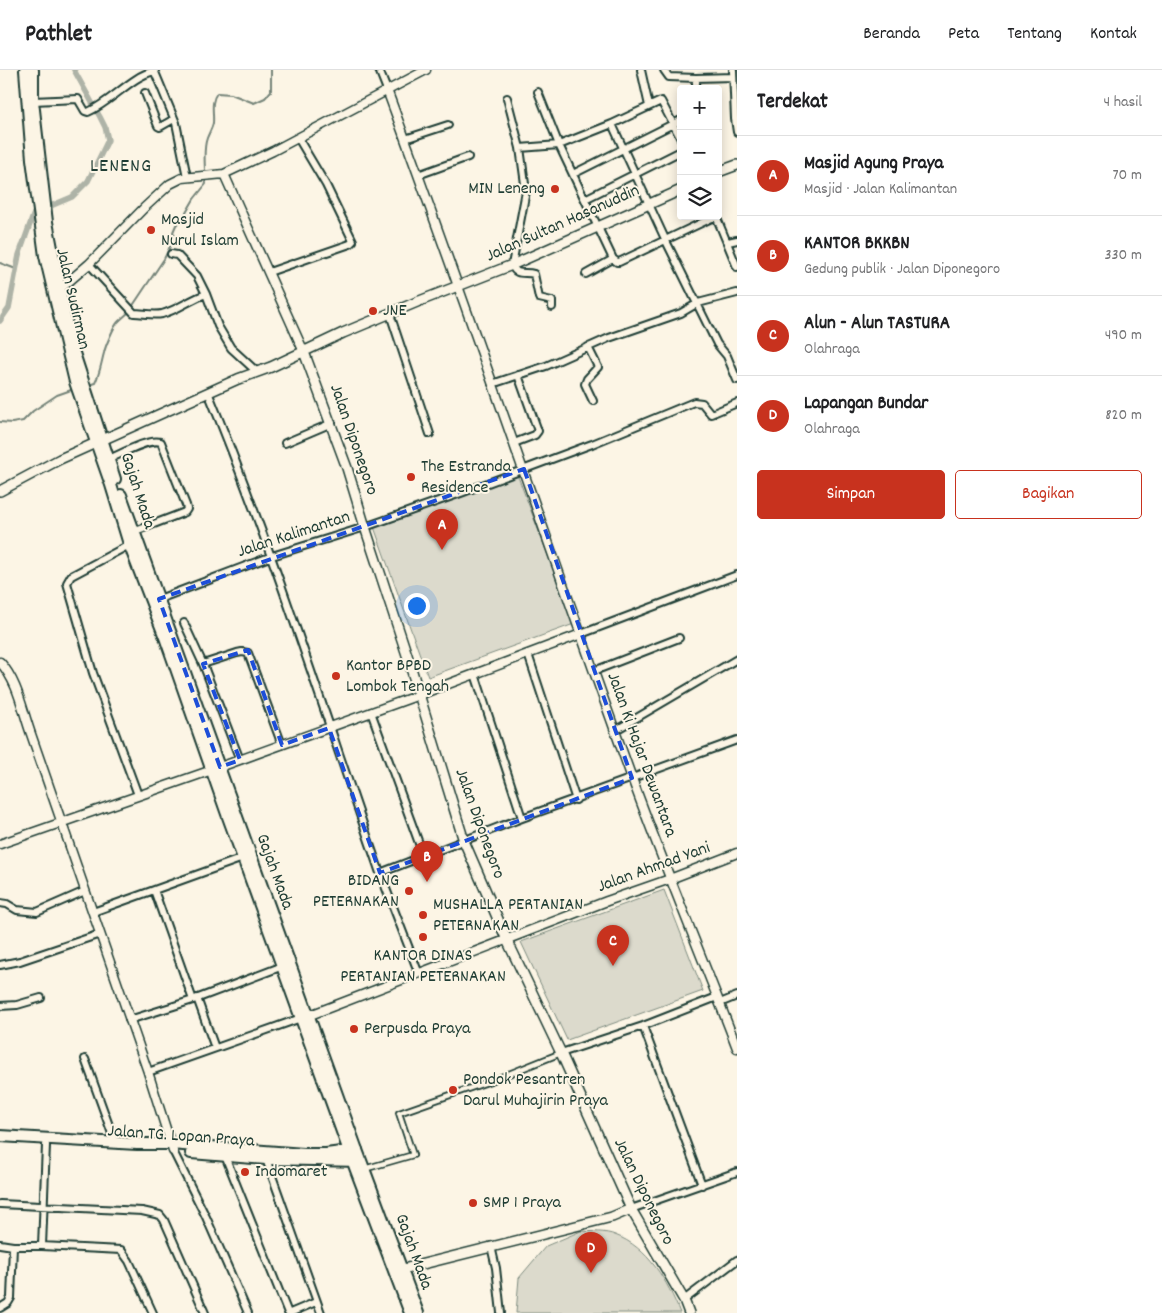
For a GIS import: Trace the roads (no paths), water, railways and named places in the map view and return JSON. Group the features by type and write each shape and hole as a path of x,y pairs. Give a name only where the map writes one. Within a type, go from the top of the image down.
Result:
{"main road":[{"path":"25,70 27,104 44,223 60,289 78,380 99,442"},
{"path":"33,70 40,196"},
{"path":"722,171 737,165"},
{"name":"Jalan Sultan Hasanuddin","path":"0,491 60,459 208,392 271,367 343,333 512,265 677,192"},
{"name":"Jalan Sudirman","path":"44,223 51,287 78,380"},
{"name":"Jalan Diponegoro","path":"304,352 348,468 464,841 630,1210 684,1300 689,1313"},
{"path":"83,393 88,422 99,442"},
{"name":"Gajah Mada","path":"99,442 109,459 141,571 179,664"},
{"name":"Gajah Mada","path":"99,442 111,485 159,599 179,664 353,1150 403,1269 418,1313"},
{"name":"Gajah Mada","path":"216,768 243,858 267,912 283,966 305,1017"},
{"name":"Jalan TG. Lopan Praya","path":"0,1136 115,1142 225,1156 359,1164"},
{"name":"Jalan TG. Lopan Praya","path":"0,1142 304,1154 326,1154 353,1150"},
{"name":"Gajah Mada","path":"359,1164 410,1313"},
{"path":"403,1269 612,1217 630,1210"}],"street":[{"path":"34,101 78,99 85,111 88,112 98,108 142,76 154,70 174,119 187,177"},
{"path":"379,70 387,90"},
{"path":"60,289 89,264 144,208 176,180 187,177 224,174 298,138 426,70"},
{"path":"642,70 649,106"},
{"path":"664,70 669,78 696,78 733,74 737,132"},
{"path":"696,78 696,85"},
{"name":"Jalan Ki Hajar Dewantara","path":"387,90 524,469 632,778 737,1048"},
{"path":"538,92 559,145 616,262 666,241 716,216 737,267"},
{"path":"145,93 159,127 174,119"},
{"path":"507,98 520,148 526,191 512,265 514,270 520,273 534,274 539,298 552,301 552,307"},
{"path":"520,148 559,145 612,124 662,101 677,131"},
{"path":"573,174 624,150 677,122"},
{"path":"612,124 666,241 717,344 727,356 737,380"},
{"path":"405,139 448,125"},
{"path":"269,272 350,244 353,241 326,185 298,138"},
{"path":"585,199 677,153"},
{"path":"418,175 468,157"},
{"path":"224,174 304,352"},
{"path":"728,242 737,240"},
{"path":"171,254 177,255 193,272 206,294 218,326 232,350 245,359 256,372"},
{"path":"586,274 613,259"},
{"path":"89,264 130,311 155,315 164,314 194,298 206,294"},
{"path":"492,384 557,362 588,347 681,313 698,303 737,293"},
{"path":"390,314 430,434"},
{"path":"588,347 598,367 585,384 593,401"},
{"path":"514,442 535,435 538,431 518,376"},
{"path":"208,392 272,556 329,728 380,873 419,974"},
{"name":"Jalan Kalimantan","path":"159,599 272,556 365,527 524,469 694,402 702,403 711,414 737,403"},
{"path":"285,444 332,423"},
{"path":"109,459 140,445 157,440 161,442 187,509 185,512 133,539 71,576 67,583 93,673 138,795"},
{"path":"0,844 329,728 737,575"},
{"path":"184,622 203,664 240,760"},
{"path":"594,672 679,638"},
{"path":"203,664 237,653 248,653 282,744"},
{"path":"528,654 576,800"},
{"path":"616,730 737,659"},
{"path":"0,662 10,674 16,686 148,1072 172,1148 206,1217 248,1313"},
{"path":"475,674 522,818"},
{"path":"372,712 424,857"},
{"path":"380,873 522,818 737,740"},
{"name":"Jalan Ahmad Yani","path":"305,1017 737,853"},
{"path":"93,912 243,858"},
{"path":"154,890 215,1048"},
{"path":"0,903 7,904 17,910 37,912 86,892"},
{"path":"0,965 29,958 100,934"},
{"path":"129,1020 195,999 283,966"},
{"path":"359,1164 413,1155 399,1114 499,1078 561,1053 719,1000 737,996"},
{"path":"0,1006 17,1005 41,998"},
{"path":"148,1072 305,1017"},
{"path":"643,1026 702,1185"},
{"path":"85,1059 115,1142"},
{"path":"42,1246 46,1145"},
{"path":"225,1156 289,1313 316,1302"},
{"path":"266,1159 321,1313"},
{"path":"630,1210 737,1172"},
{"path":"0,1204 142,1211 160,1214 205,1313"},
{"path":"0,1244 121,1250 129,1261 154,1313"},
{"path":"0,1308 8,1303 11,1298 12,1246"},
{"path":"491,1246 496,1268 501,1313"},
{"path":"684,1300 737,1260"}],"waterway":[{"path":"0,321 9,308 19,255 34,213 72,197 88,181 108,140 105,127 74,70"},
{"path":"205,173 205,146 213,123 215,96 217,93 231,94 254,103 265,98 271,91 271,70"},
{"path":"132,307 164,259 175,236 173,232 176,225 183,218 194,199 206,184 205,178"},
{"path":"0,263 16,269"},
{"path":"88,385 95,383 106,346 114,328 130,311"},
{"path":"0,422 12,423 23,421 33,411 57,395 74,389"}],"place":[{"name":"MIN Leneng","path":"555,189"},
{"name":"Masjid Nurul Islam","path":"151,230"},
{"name":"JNE","path":"373,311"},
{"name":"The Estranda Residence","path":"411,477"},
{"name":"Masjid Agung Praya","path":"442,550"},
{"name":"Kantor BPBD Lombok Tengah","path":"336,676"},
{"name":"KANTOR BKKBN","path":"427,882"},
{"name":"BIDANG PETERNAKAN","path":"409,891"},
{"name":"MUSHALLA PERTANIAN PETERNAKAN","path":"423,915"},
{"name":"KANTOR DINAS PERTANIAN PETERNAKAN","path":"423,937"},
{"name":"Alun - Alun TASTURA","path":"613,966"},
{"name":"Perpusda Praya","path":"354,1029"},
{"name":"Pondok Pesantren Darul Muhajirin Praya","path":"453,1090"},
{"name":"Indomaret","path":"245,1172"},
{"name":"SMP 1 Praya","path":"473,1203"},
{"name":"Lapangan Bundar","path":"591,1273"}],"district":[{"name":"LENENG","path":"121,167"}]}
